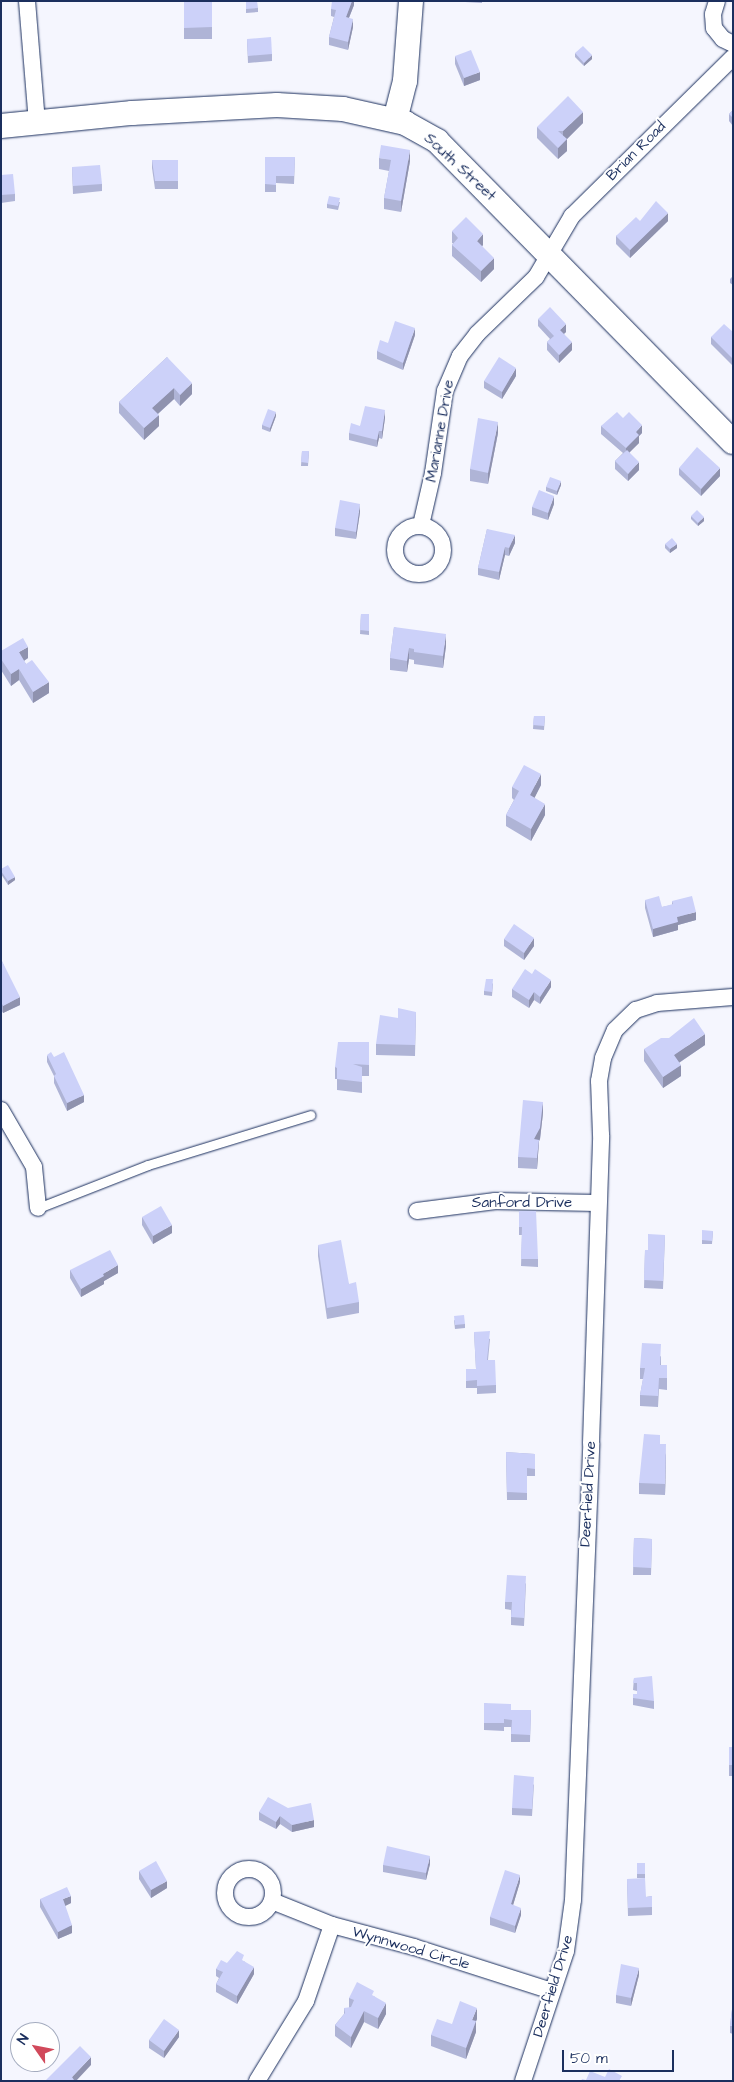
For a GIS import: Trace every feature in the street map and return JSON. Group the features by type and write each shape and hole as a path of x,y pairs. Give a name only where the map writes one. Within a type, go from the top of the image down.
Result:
{"street":[{"path":"27,1 37,122"},
{"path":"395,120 405,81 411,1"},
{"path":"717,1 713,14 714,28 723,39 733,44"},
{"name":"Brian Road","path":"550,254 572,216 733,57"},
{"name":"South Street","path":"1,126 132,113 277,105 343,109 395,120 424,132 437,142 550,254 733,442"},
{"name":"Marianne Drive","path":"421,525 433,473 445,391 453,367 477,334 536,277 550,254"},
{"name":"Deerfield Drive","path":"523,2081 566,1951 573,1900 597,1203 599,1081 603,1058 614,1030 627,1016 646,1006 733,997"},
{"path":"1,1110 34,1167 38,1208"},
{"name":"Sanford Drive","path":"418,1211 495,1201 597,1203"},
{"name":"Wynnwood Circle","path":"272,1901 332,1925 414,1947 552,1991"},
{"path":"257,2081 306,2002 332,1925"}],"lane":[{"path":"38,1208 148,1165 311,1115"}],"building":[{"path":"184,1 212,1 212,27 184,28"},
{"path":"257,1 258,8 246,9 246,2"},
{"path":"332,1 352,1 346,17 353,19 348,42 329,37 336,10 331,9"},
{"path":"271,37 272,54 248,56 247,39"},
{"path":"583,46 592,55 584,63 575,53"},
{"path":"471,50 480,72 464,78 455,56"},
{"path":"568,96 583,112 563,131 558,131 567,139 558,148 537,127"},
{"path":"733,110 733,118 729,114"},
{"path":"381,145 410,150 401,201 384,198 391,160 379,158"},
{"path":"265,157 295,157 294,176 276,176 276,185 265,184"},
{"path":"152,160 178,160 178,181 155,181"},
{"path":"100,165 102,184 73,186 72,167"},
{"path":"13,174 15,194 1,195 1,175"},
{"path":"329,196 340,198 338,206 327,204"},
{"path":"656,201 668,213 630,250 616,236 636,217 640,221"},
{"path":"466,217 483,234 477,241 494,258 481,271 452,245 458,238 452,231"},
{"path":"550,307 566,324 560,330 572,342 559,355 547,342 554,336 538,319"},
{"path":"395,321 415,328 403,363 377,351 380,340 388,343"},
{"path":"724,324 733,332 733,359 711,337"},
{"path":"167,357 192,383 180,395 174,388 152,408 159,415 144,428 119,402"},
{"path":"499,357 516,368 502,392 484,381"},
{"path":"365,406 385,410 382,431 379,431 377,440 349,433 351,423 360,426"},
{"path":"268,409 276,412 270,428 262,425"},
{"path":"617,412 623,418 629,412 642,425 636,432 639,435 626,448 601,426"},
{"path":"478,418 498,422 488,473 470,469"},
{"path":"697,447 720,468 701,489 679,468"},
{"path":"627,450 639,462 628,474 615,461"},
{"path":"302,451 309,451 308,463 301,462"},
{"path":"550,477 561,481 557,491 546,487"},
{"path":"539,490 554,496 548,513 532,507"},
{"path":"340,500 360,504 356,532 335,528"},
{"path":"697,510 704,517 698,523 691,516"},
{"path":"487,529 515,535 509,548 505,547 499,572 478,568"},
{"path":"672,538 677,544 670,549 665,544"},
{"path":"361,614 369,614 369,631 360,630"},
{"path":"394,627 446,634 443,656 414,652 414,649 409,648 407,661 390,658"},
{"path":"23,638 28,647 19,652 26,664 32,660 49,682 33,692 19,669 11,674 1,659 1,651"},
{"path":"534,716 545,716 544,726 533,725"},
{"path":"524,765 541,774 530,795 545,804 531,829 506,815 519,791 512,787"},
{"path":"8,865 15,877 8,881 1,869"},
{"path":"659,896 662,907 673,904 672,901 692,896 696,912 677,917 678,922 653,929 645,900"},
{"path":"514,924 534,938 524,953 504,939"},
{"path":"1,959 20,997 3,1006 1,1002"},
{"path":"525,969 532,974 535,969 551,980 540,997 534,992 529,1000 512,989"},
{"path":"486,979 493,979 492,992 484,991"},
{"path":"398,1008 416,1012 415,1045 376,1044 380,1015 398,1018"},
{"path":"694,1018 705,1034 674,1055 681,1065 663,1077 644,1049 661,1038 669,1038"},
{"path":"338,1042 369,1042 369,1065 353,1064 362,1067 362,1082 337,1079 337,1068 335,1067"},
{"path":"51,1052 54,1057 64,1052 84,1095 67,1103 54,1076 56,1074 47,1055"},
{"path":"523,1100 543,1102 540,1128 534,1139 539,1140 537,1158 518,1157"},
{"path":"161,1206 172,1225 153,1236 142,1217"},
{"path":"519,1211 536,1211 538,1259 521,1259 522,1227 519,1227"},
{"path":"702,1230 713,1231 712,1241 702,1240"},
{"path":"648,1234 665,1235 663,1281 644,1280 645,1250 648,1250"},
{"path":"341,1240 349,1284 356,1282 359,1302 327,1308 318,1245"},
{"path":"110,1250 118,1265 103,1274 104,1276 81,1289 70,1270"},
{"path":"464,1315 465,1324 455,1325 454,1316"},
{"path":"490,1331 487,1360 495,1360 496,1385 477,1386 477,1380 466,1381 466,1369 476,1369 474,1332"},
{"path":"642,1343 661,1344 660,1365 667,1365 667,1378 659,1378 658,1396 640,1395 645,1368 640,1368"},
{"path":"644,1434 660,1435 660,1444 666,1444 665,1484 639,1483"},
{"path":"506,1452 535,1454 535,1469 527,1468 527,1493 507,1492"},
{"path":"634,1538 652,1539 651,1568 633,1567"},
{"path":"507,1575 526,1576 524,1618 511,1617 512,1602 505,1602"},
{"path":"652,1676 654,1701 633,1698 633,1694 637,1694 637,1683 633,1683 634,1678"},
{"path":"484,1703 511,1704 511,1710 531,1710 530,1735 511,1734 512,1720 504,1719 504,1723 484,1723"},
{"path":"729,1747 733,1747 733,1765 729,1765"},
{"path":"514,1775 534,1777 532,1809 512,1808"},
{"path":"268,1797 288,1808 311,1803 314,1820 292,1825 280,1816 276,1822 259,1812"},
{"path":"387,1846 430,1856 426,1873 383,1865"},
{"path":"156,1861 167,1881 151,1890 139,1871"},
{"path":"637,1863 645,1863 645,1874 637,1874"},
{"path":"505,1870 520,1875 511,1904 521,1908 515,1926 490,1917"},
{"path":"645,1878 646,1897 652,1896 652,1907 628,1908 627,1879"},
{"path":"67,1887 71,1896 63,1899 72,1925 58,1932 40,1899"},
{"path":"237,1951 244,1955 242,1960 254,1967 237,1996 216,1984 223,1972 216,1969 221,1960 227,1963"},
{"path":"621,1964 639,1968 631,1998 616,1995"},
{"path":"357,1982 374,1991 372,1995 386,2003 378,2018 364,2011 351,2037 335,2025 345,2013 344,2008 351,2007 354,2000 349,1998"},
{"path":"460,2001 477,2008 472,2020 476,2021 466,2048 431,2035 437,2019 452,2024"},
{"path":"733,2001 733,2026 730,2026"},
{"path":"164,2019 179,2030 164,2051 149,2040"},
{"path":"80,2046 91,2057 72,2077 73,2081 45,2081 54,2072 60,2072 60,2066"},
{"path":"609,2069 622,2076 619,2081 581,2081 582,2079 586,2080 590,2071 605,2077"}]}
